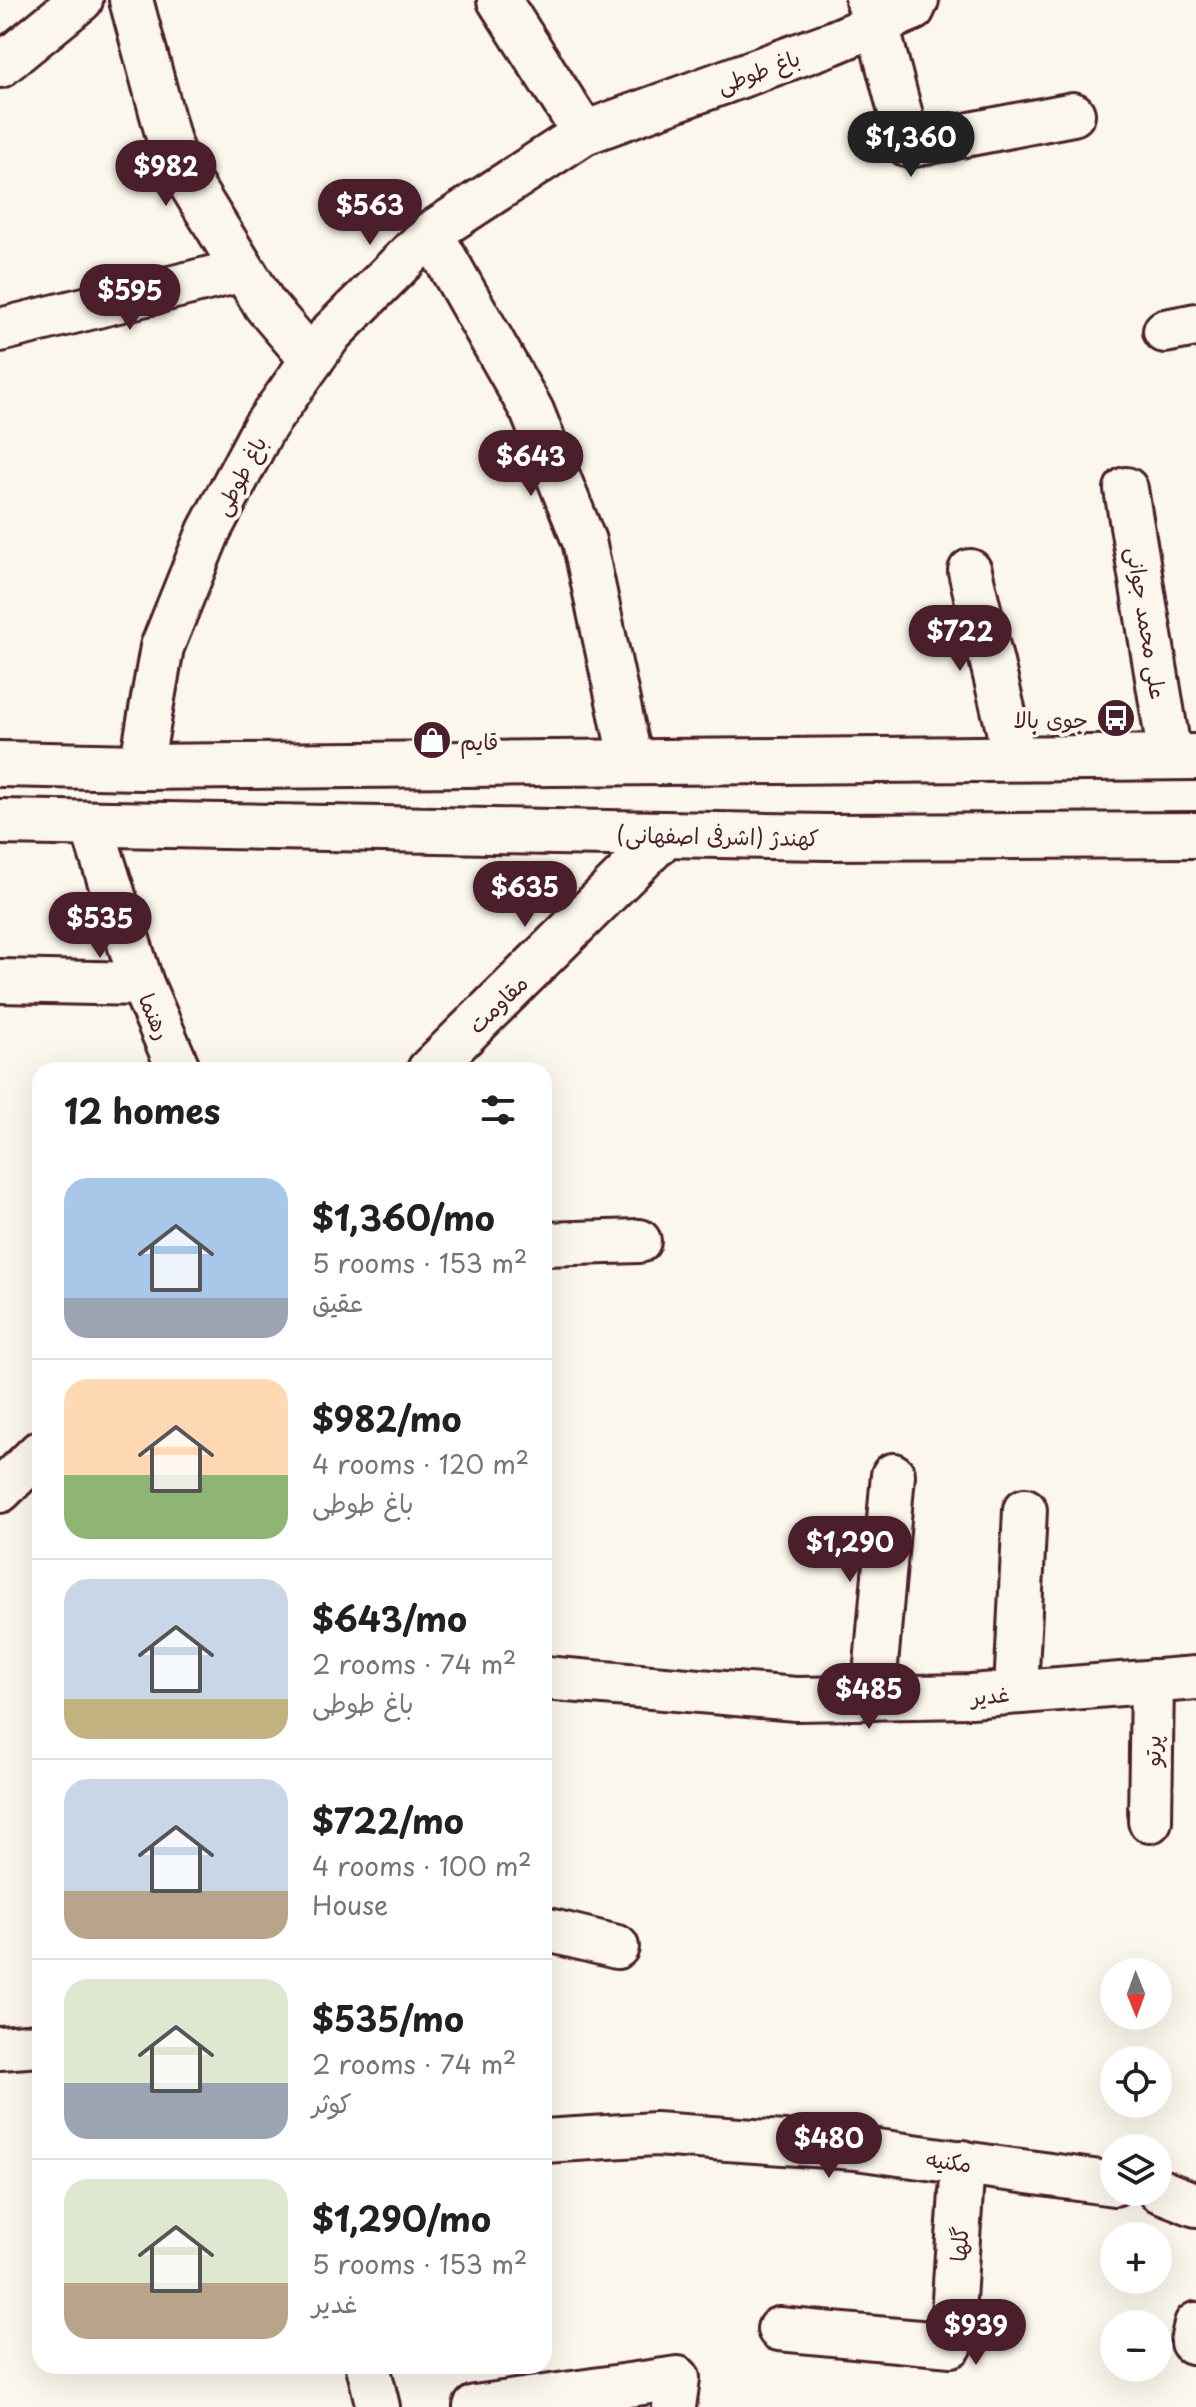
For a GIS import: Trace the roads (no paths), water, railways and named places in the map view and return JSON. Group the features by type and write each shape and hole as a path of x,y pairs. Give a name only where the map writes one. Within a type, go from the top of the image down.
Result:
{"main road":[{"path":"5,767 1183,757"},
{"name":"کهندژ (اشرفی اصفهانی)","path":"0,822 827,837 1196,835"}],"street":[{"path":"0,66 81,0"},
{"path":"131,0 173,156 265,305 312,360"},
{"path":"499,0 584,133"},
{"name":"باغ طوطی","path":"141,767 162,647 209,531 263,429 331,333 431,233 584,133 872,12 913,9 917,0"},
{"path":"872,12 909,146 1073,114"},
{"path":"431,233 532,411 584,541 631,762"},
{"path":"0,330 243,270"},
{"name":"علی محمد جوانی","path":"1126,489 1183,757"},
{"path":"970,571 1015,759"},
{"name":"رهنما","path":"91,823 142,984 176,1062"},
{"name":"مقاومت","path":"437,1062 667,834"},
{"path":"0,981 142,984"},
{"path":"552,1244 639,1241"},
{"path":"0,1491 32,1460"},
{"path":"873,1698 893,1475"},
{"path":"1016,1691 1025,1510"},
{"name":"غدیر","path":"552,1679 796,1699 1016,1691 1196,1678"},
{"name":"پرتو","path":"1150,1821 1152,1681"},
{"path":"552,1931 617,1947"},
{"path":"0,2048 32,2046"},
{"name":"مکنیه","path":"552,2140 655,2134 856,2148 1100,2182"},
{"name":"گلها","path":"779,2329 951,2345 963,2162"},
{"path":"1172,2196 1196,2205"},
{"path":"370,2374 378,2407"},
{"path":"475,2407 678,2378 674,2407"}],"place":[{"name":"جوی بالا","path":"1116,718"},
{"name":"قایم","path":"432,740"}]}
